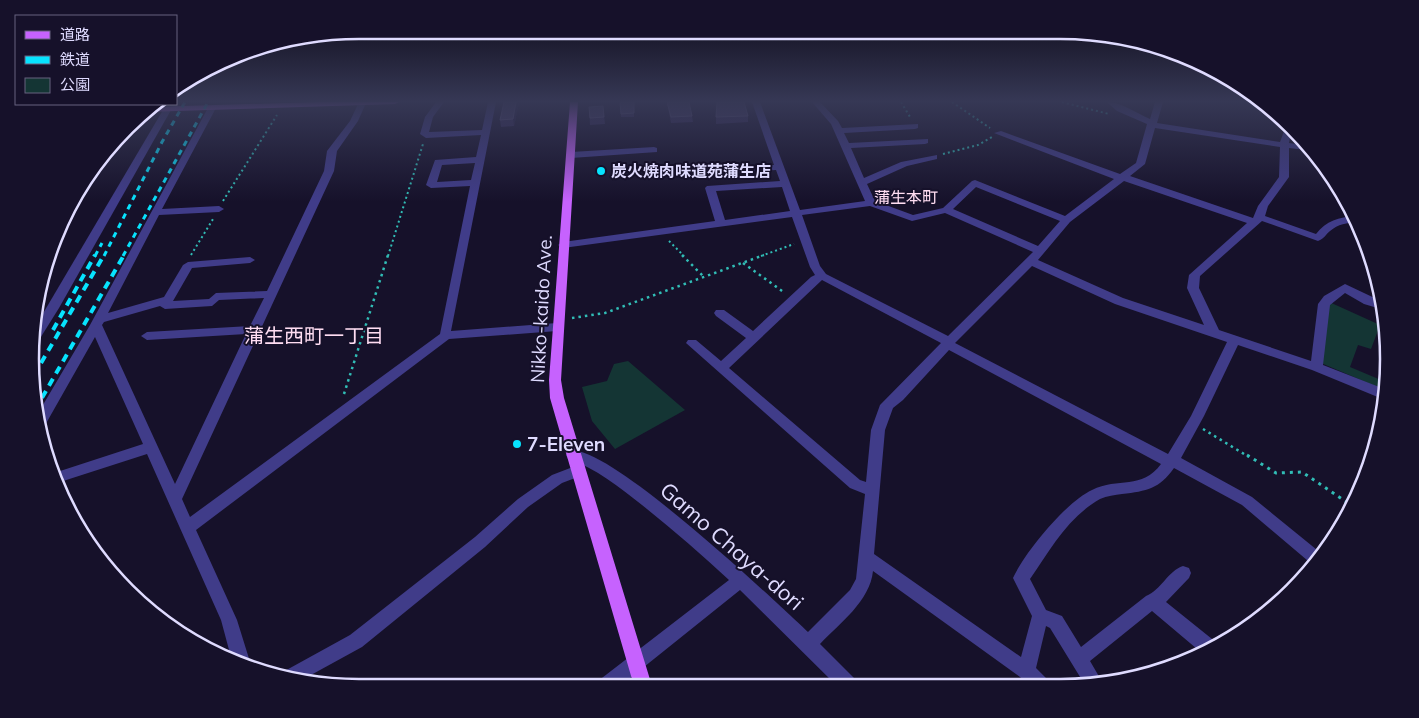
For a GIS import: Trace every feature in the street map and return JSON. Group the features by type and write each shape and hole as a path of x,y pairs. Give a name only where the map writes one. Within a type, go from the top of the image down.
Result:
{"main road":[{"name":"Nikko-kaido Ave.","path":"572,136 555,361 557,398 641,679"}],"street":[{"path":"41,319 150,136"},
{"path":"44,415 98,322 155,212 199,136"},
{"path":"174,501 328,171 332,151 343,136"},
{"path":"446,335 445,330 485,136"},
{"path":"768,136 815,267 822,276 1247,501 1313,556"},
{"path":"841,136 871,203"},
{"path":"1005,136 1122,178 1318,238 1333,222 1348,220"},
{"path":"808,644 856,595 864,580 878,430 886,405 898,397 948,343 1031,261 1066,220 1140,164 1148,136"},
{"path":"1228,136 1300,147"},
{"path":"1214,333 1193,288 1195,275 1258,220 1264,206 1284,177 1284,144 1286,136"},
{"path":"846,146 925,141"},
{"path":"571,155 654,150"},
{"path":"863,182 904,164 934,157"},
{"path":"475,184 431,185 438,162 480,160"},
{"path":"696,172 780,167"},
{"path":"563,245 871,203 912,218 946,210 975,183 1005,197 1066,220"},
{"path":"721,223 710,188 786,184"},
{"path":"155,212 219,209"},
{"path":"946,210 1040,251"},
{"path":"250,260 188,265 165,305 212,302 216,297 271,294"},
{"path":"1031,261 1119,301 1316,367 1379,392"},
{"path":"722,368 815,279 822,276"},
{"path":"1316,367 1324,304 1328,299 1345,288 1375,303"},
{"path":"98,322 168,300"},
{"path":"720,313 754,338"},
{"path":"98,322 150,447 229,620 239,656"},
{"path":"188,527 446,335 558,323"},
{"path":"147,336 254,330"},
{"path":"1026,671 1040,616 1021,578 1071,512 1098,493 1152,482 1172,461 1234,340"},
{"path":"692,343 855,484 872,492"},
{"path":"61,476 150,447"},
{"name":"Gamo Chaya-dori","path":"573,455 593,462 646,500 690,536 808,644 843,679"},
{"path":"298,673 356,641 480,542 523,503 557,479 578,471"},
{"path":"866,557 1035,679"},
{"path":"1154,603 1183,573"},
{"path":"615,679 740,581"},
{"path":"1079,659 1152,601 1205,644"},
{"path":"1040,616 1056,622 1091,678"}],"path":[{"path":"188,265 186,263 265,136"},
{"path":"335,417 345,393 425,136"},
{"path":"934,157 978,145 994,136"},
{"path":"659,231 704,277"},
{"path":"558,323 605,313 806,240"},
{"path":"743,263 794,300"},
{"path":"1193,423 1276,473 1302,472 1346,502"}],"green space":[{"path":"1327,301 1379,324 1371,349 1358,345 1350,367 1380,380 1379,388 1321,363"},
{"path":"628,361 685,410 615,449 592,421 582,387 607,381 614,364"}],"railway":[{"path":"104,256 166,136"},
{"path":"123,256 190,136"},
{"path":"95,256 102,243"},
{"path":"53,330 95,255"},
{"path":"39,366 104,255"},
{"path":"41,400 124,255"}],"place":[{"name":"炭火焼肉味道苑蒲生店","path":"601,171"},
{"name":"7-Eleven","path":"517,444"}],"district":[{"name":"蒲生本町","path":"906,197"},
{"name":"蒲生西町一丁目","path":"314,335"}]}
